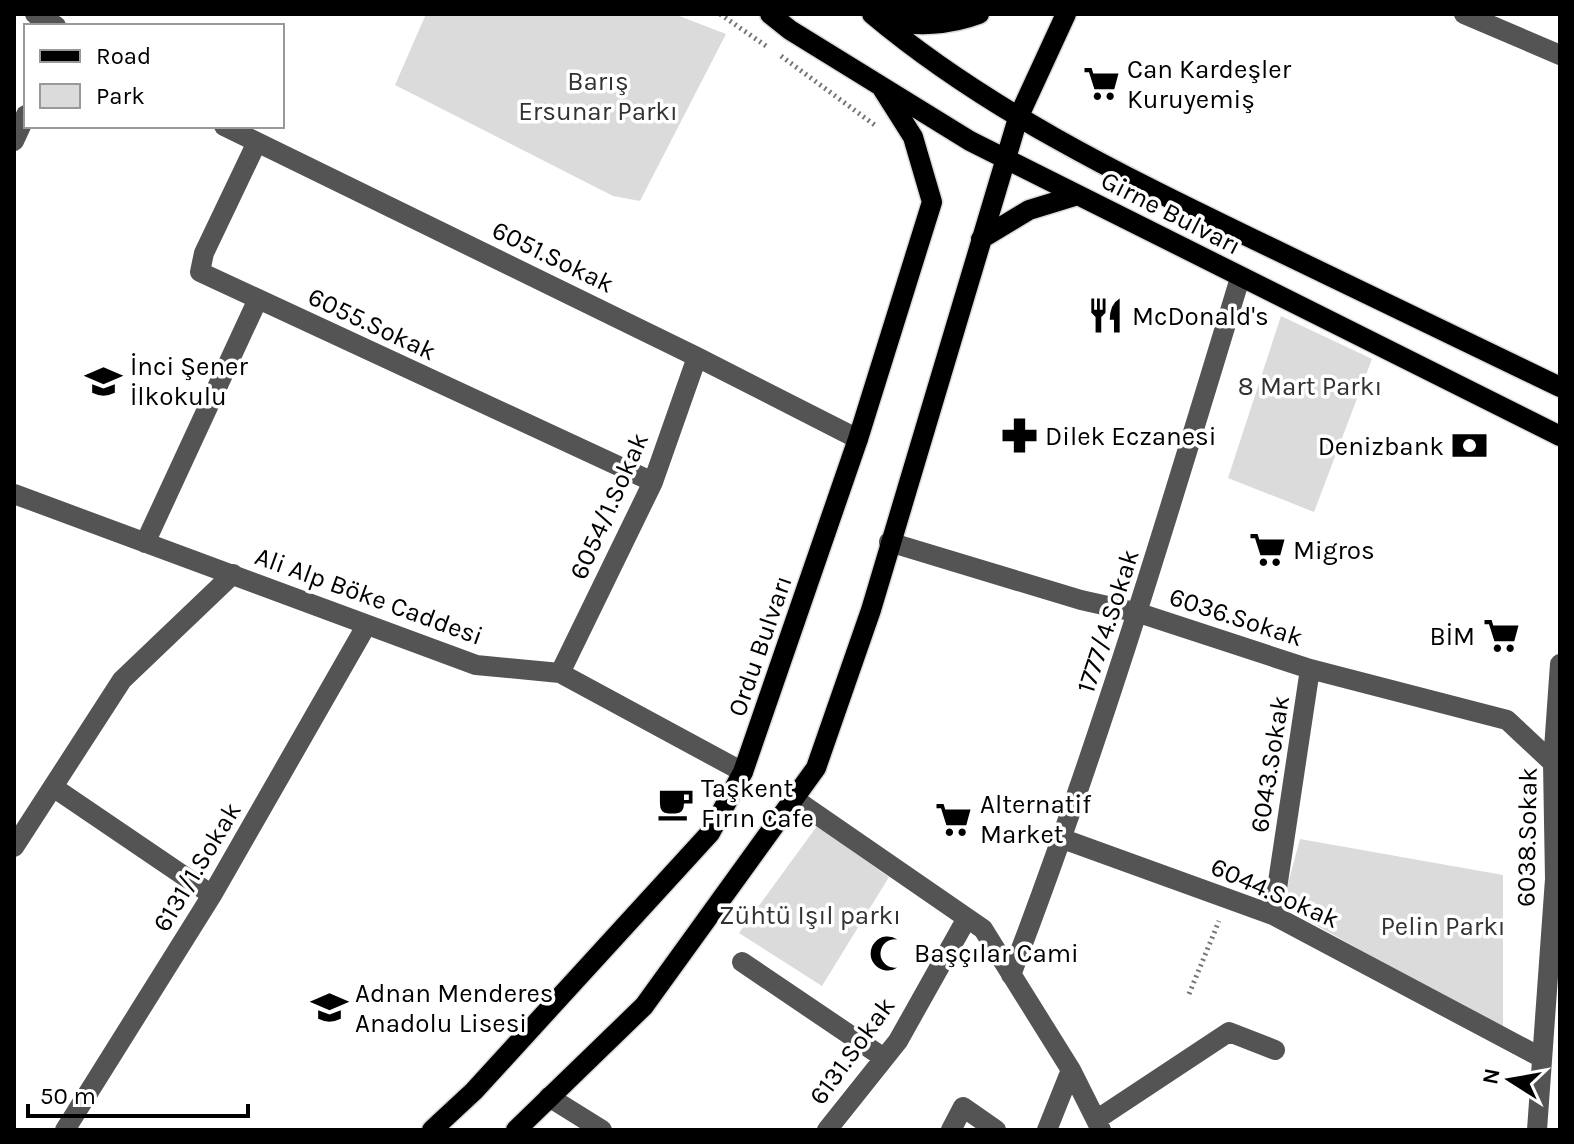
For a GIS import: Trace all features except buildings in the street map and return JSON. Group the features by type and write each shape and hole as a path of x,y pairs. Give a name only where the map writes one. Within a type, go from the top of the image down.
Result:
{"main road":[{"name":"Girne Bulvarı","path":"770,14 882,88 1007,159 1560,436"},
{"path":"875,17 918,26 956,23 979,14"},
{"path":"516,1130 644,1006 816,768 871,610 1018,118 1066,14"},
{"name":"Girne Bulvarı","path":"875,17 1018,118 1192,209 1560,387"},
{"name":"Ordu Bulvarı","path":"432,1130 474,1091 710,833 743,772 858,439 932,202 913,137 882,88"},
{"path":"981,239 1029,210 1078,195"}],"street":[{"path":"35,14 52,24"},
{"path":"1464,14 1560,55"},
{"path":"14,141 24,119"},
{"name":"6051.Sokak","path":"228,128 858,439"},
{"name":"6055.Sokak","path":"257,142 204,253 200,272 653,482"},
{"name":"1777/4.Sokak","path":"1011,975 1063,839 1139,613 1240,278"},
{"path":"145,543 258,299"},
{"name":"6054/1.Sokak","path":"560,673 653,482 697,357"},
{"name":"Ali Alp Böke Caddesi","path":"14,494 476,665 560,673 743,772"},
{"name":"6036.Sokak","path":"889,542 1081,600 1139,613 1310,669 1507,720 1557,763"},
{"path":"14,847 122,680 233,574"},
{"name":"6131/1.Sokak","path":"65,1130 212,895 366,626"},
{"name":"6038.Sokak","path":"1537,1130 1555,879 1560,664"},
{"name":"6043.Sokak","path":"1273,915 1310,669"},
{"path":"53,787 212,895"},
{"path":"793,798 983,929 1071,1070 1098,1125 1229,1032 1275,1050"},
{"name":"6044.Sokak","path":"1063,839 1273,915 1542,1058"},
{"name":"6131.Sokak","path":"827,1130 898,1041 967,918"},
{"path":"742,962 884,1058"},
{"path":"1047,1130 1071,1070"},
{"path":"549,1097 602,1130"},
{"path":"951,1130 963,1107 996,1130"}],"path":[{"path":"720,14 879,128"},
{"path":"1189,994 1229,898"}],"green space":[{"name":"Barış Ersunar Parkı","path":"426,14 674,14 726,34 640,201 613,196 395,85"},
{"name":"8 Mart Parkı","path":"1281,316 1372,359 1314,512 1228,478"},
{"name":"Zühtü Işıl parkı","path":"817,826 889,877 822,986 739,933"},
{"name":"Pelin Parkı","path":"1300,839 1503,875 1503,1030 1282,906"}],"place":[{"name":"Can Kardeşler Kuruyemiş","path":"1101,84"},
{"name":"McDonald's","path":"1106,316"},
{"name":"İnci Şener İlkokulu","path":"104,381"},
{"name":"Dilek Eczanesi","path":"1019,436"},
{"name":"Denizbank","path":"1470,446"},
{"name":"Migros","path":"1267,550"},
{"name":"BİM","path":"1501,636"},
{"name":"Taşkent Fırın Cafe","path":"675,803"},
{"name":"Alternatif Market","path":"954,819"},
{"name":"Başçılar Cami","path":"888,953"},
{"name":"Adnan Menderes Anadolu Lisesi","path":"329,1008"}]}
